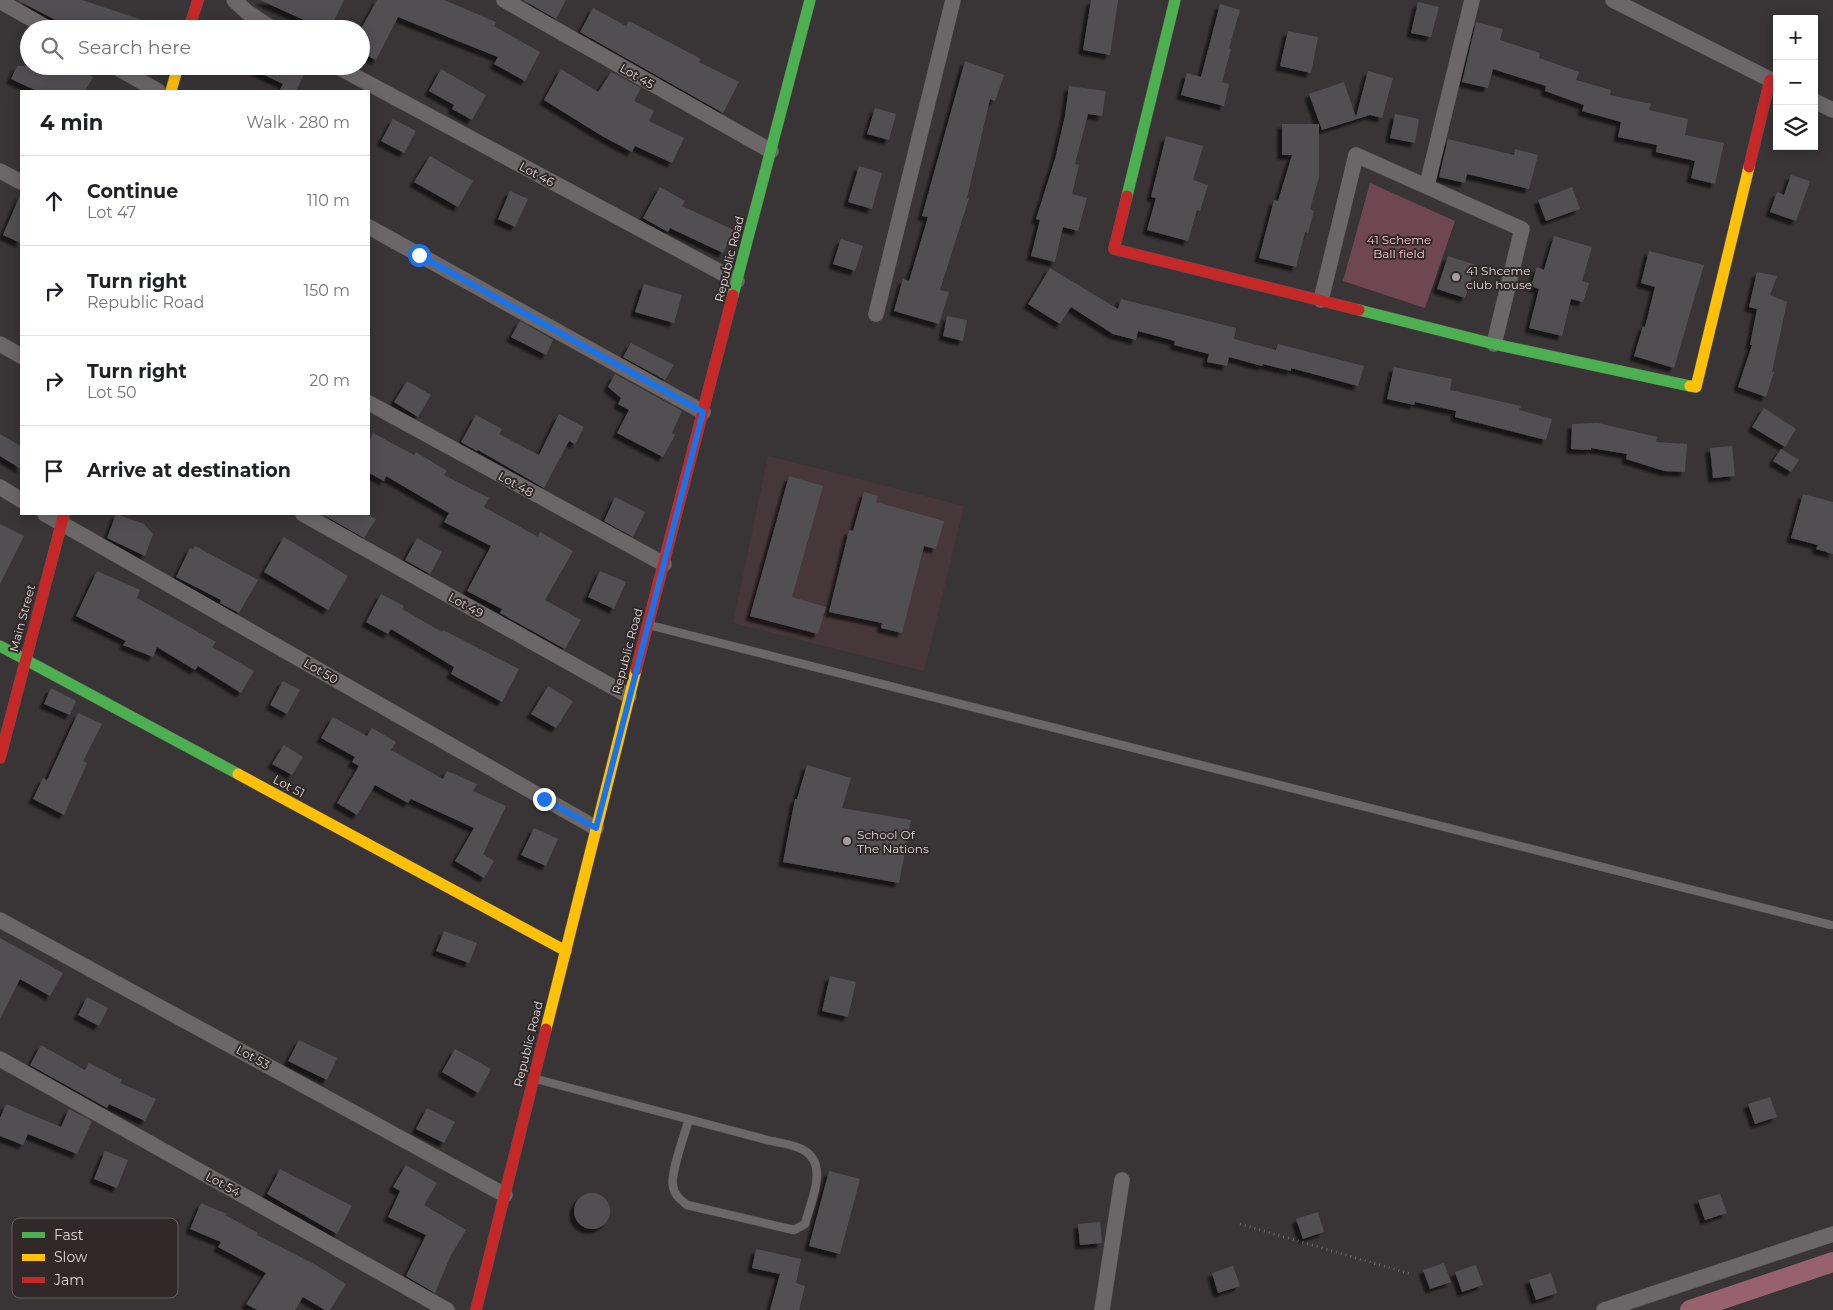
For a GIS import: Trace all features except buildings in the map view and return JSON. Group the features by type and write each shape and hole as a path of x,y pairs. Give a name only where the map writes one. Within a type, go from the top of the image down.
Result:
{"street":[{"path":"192,20 198,0"},
{"path":"234,0 259,20"},
{"name":"Lot 45","path":"504,0 770,151"},
{"name":"Republic Road","path":"476,1310 596,828 810,0"},
{"path":"876,314 953,0"},
{"path":"1175,0 1114,249 1494,344 1696,386 1773,85"},
{"path":"1427,185 1472,0"},
{"path":"1613,0 1773,80"},
{"path":"0,1 33,20"},
{"path":"130,75 156,90"},
{"path":"171,90 175,75"},
{"name":"Lot 46","path":"353,75 737,281"},
{"path":"1818,103 1833,110"},
{"path":"1321,300 1356,155 1427,185 1522,229 1494,344"},
{"path":"0,171 20,181"},
{"path":"370,228 703,412"},
{"path":"0,344 20,355"},
{"name":"Lot 48","path":"370,404 664,564"},
{"path":"0,487 20,499"},
{"name":"Lot 50","path":"49,515 62,518 596,828"},
{"name":"Lot 49","path":"306,515 630,696"},
{"name":"Main Street","path":"0,758 62,518"},
{"name":"Lot 51","path":"0,646 566,951"},
{"name":"Lot 53","path":"0,920 505,1195"},
{"name":"Lot 54","path":"0,1059 447,1310"},
{"path":"1102,1310 1122,1180"},
{"path":"1604,1310 1833,1234"}],"lane":[{"path":"649,625 1831,925"},
{"path":"534,1078 689,1119 804,1150 816,1165 818,1174 805,1224 794,1230 687,1205 678,1198 673,1186 674,1174 689,1119"}],"path":[{"path":"1240,1224 1411,1274"}],"shaded area":[{"path":"768,456 964,506 924,671 733,623"}],"green space":[{"name":"41 Scheme Ball field","path":"1370,183 1455,221 1425,308 1343,281"}],"waterway":[{"path":"1690,1310 1833,1262"}],"traffic: fast":[{"path":"733,295 810,0"},
{"path":"1127,196 1175,0"},
{"path":"1359,310 1494,344 1690,386"},
{"path":"0,646 238,774"}],"traffic: slow":[{"path":"171,90 175,75"},
{"path":"1690,386 1696,387 1749,167"},
{"path":"546,1029 636,670"},
{"path":"238,774 566,951"}],"traffic: jam":[{"path":"192,20 198,0"},
{"path":"1749,167 1770,80"},
{"path":"1127,196 1114,249 1359,310"},
{"path":"636,670 733,295"},
{"path":"0,758 64,515"},
{"path":"476,1310 546,1029"}],"place":[{"name":"41 Shceme club house","path":"1456,277"},
{"name":"School Of The Nations","path":"847,841"}],"route":[{"path":"419,255 703,412 596,828 544,799"}]}
